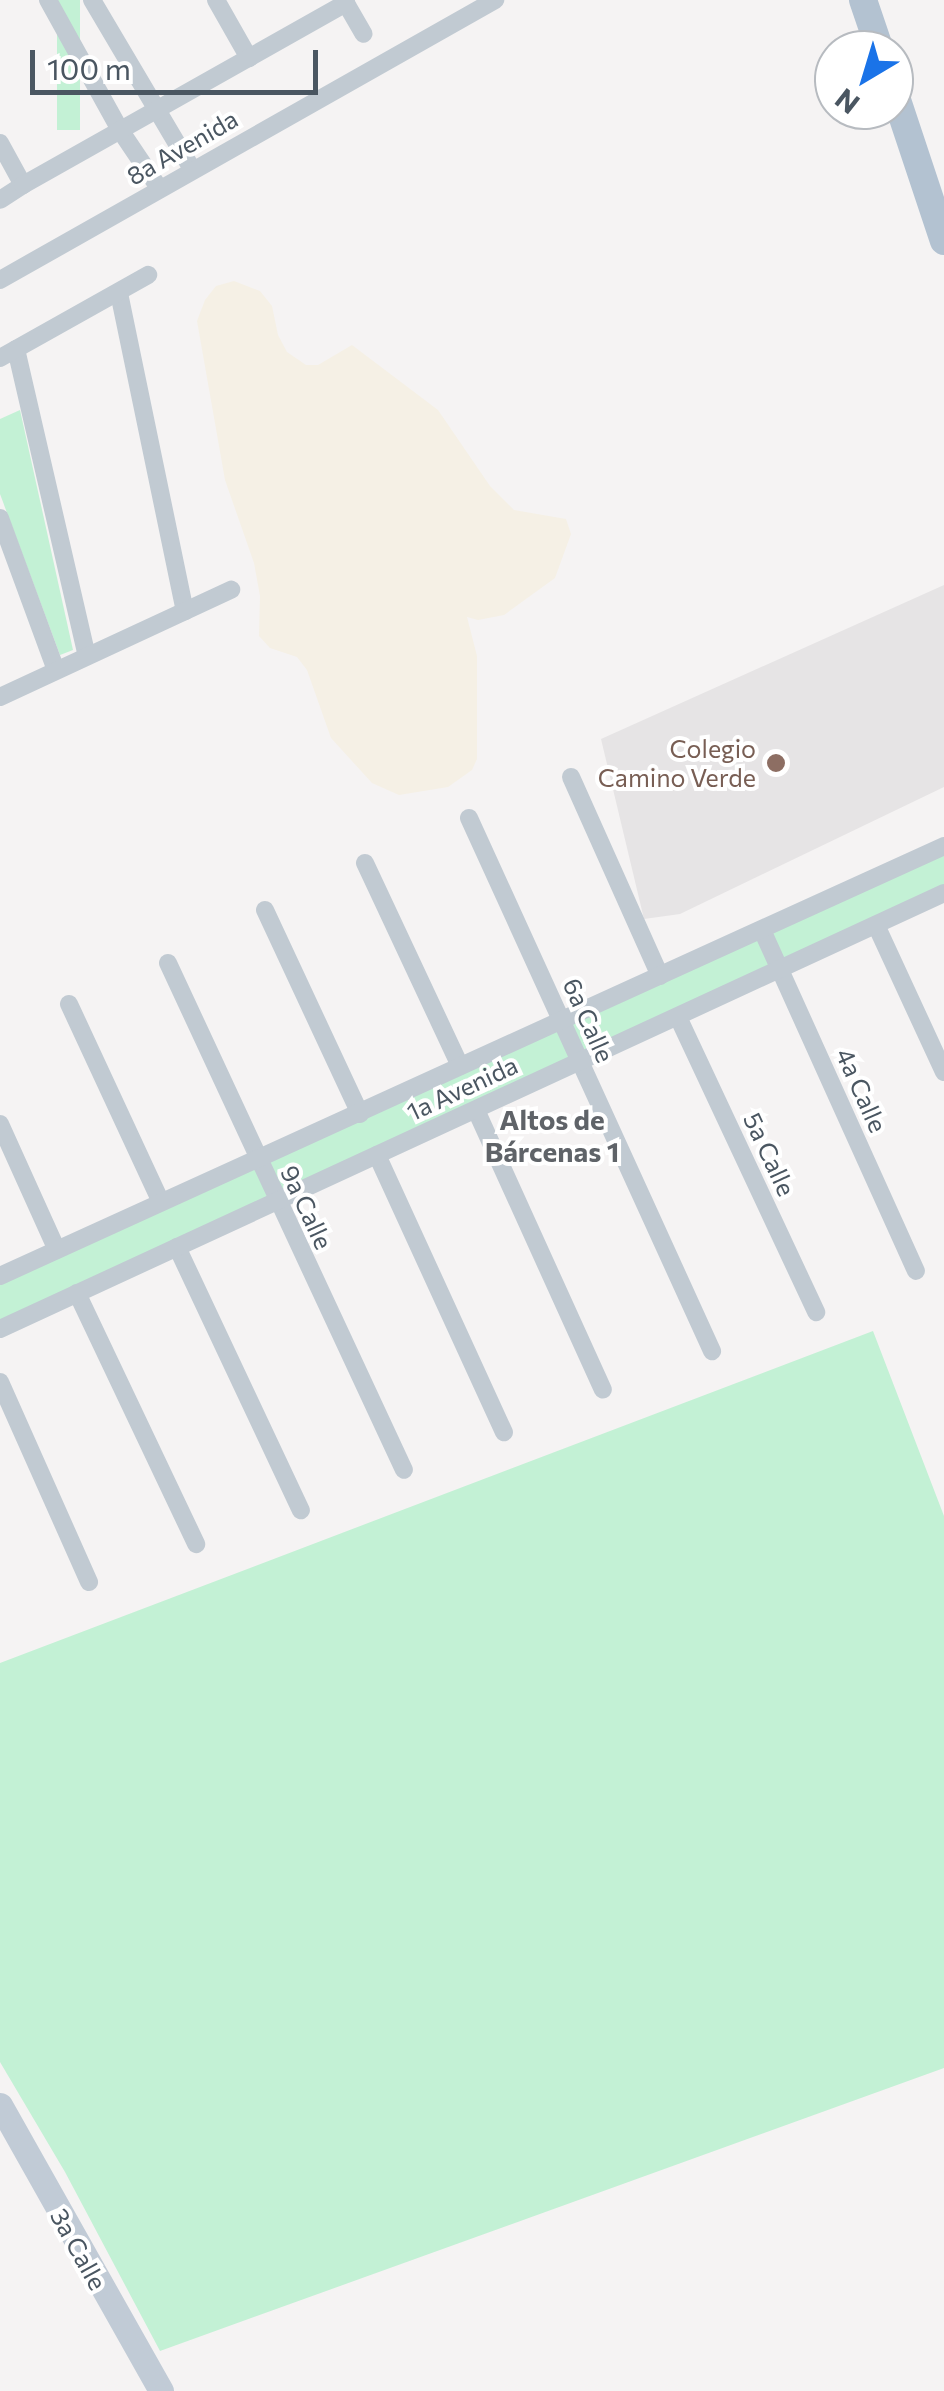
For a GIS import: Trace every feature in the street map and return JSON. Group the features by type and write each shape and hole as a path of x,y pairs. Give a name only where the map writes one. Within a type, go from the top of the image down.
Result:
{"main road":[{"path":"863,0 873,30"},
{"path":"907,130 944,241"},
{"name":"3a Calle","path":"0,2106 161,2391"}],"street":[{"path":"48,0 120,130 159,188"},
{"path":"92,0 192,169"},
{"path":"216,0 249,58"},
{"name":"8a Avenida","path":"0,280 496,0"},
{"path":"0,200 345,2 364,34"},
{"path":"0,144 24,185"},
{"path":"87,656 8,353 148,275"},
{"path":"119,293 186,611"},
{"path":"0,518 56,670"},
{"path":"0,697 230,590"},
{"path":"571,777 660,976"},
{"name":"6a Calle","path":"469,818 712,1351"},
{"name":"1a Avenida","path":"0,1276 944,846"},
{"path":"365,863 460,1066"},
{"name":"1a Avenida","path":"0,1328 944,893"},
{"path":"265,910 360,1114"},
{"path":"876,925 944,1072"},
{"name":"4a Calle","path":"762,930 916,1271"},
{"name":"9a Calle","path":"168,963 404,1470"},
{"path":"69,1004 161,1202"},
{"name":"5a Calle","path":"678,1017 816,1312"},
{"path":"476,1110 603,1390"},
{"path":"0,1124 57,1250"},
{"path":"377,1154 504,1432"},
{"path":"177,1247 301,1510"},
{"path":"78,1293 196,1544"},
{"path":"0,1382 89,1582"}],"shaded area":[{"name":"Colegio Camino Verde","path":"944,585 944,787 680,914 644,919 601,739"}],"green space":[{"path":"57,0 80,0 80,130 57,130"},
{"path":"20,410 73,650 60,655 0,494 0,419"},
{"path":"944,846 944,893 0,1329 0,1276"},
{"path":"873,1331 944,1516 944,2068 160,2351 65,2172 0,2062 0,1663"}],"sand":[{"path":"234,281 260,291 272,306 278,335 287,352 306,365 318,365 352,345 438,410 490,486 514,510 566,519 571,534 555,578 504,615 478,620 467,617 477,656 477,759 472,770 448,787 399,795 372,783 331,738 307,670 297,657 270,648 259,636 260,596 254,563 225,480 197,321 216,286"}],"place":[{"name":"Colegio Camino Verde","path":"776,763"}],"district":[{"name":"Altos de Bárcenas 1","path":"552,1135"}]}
